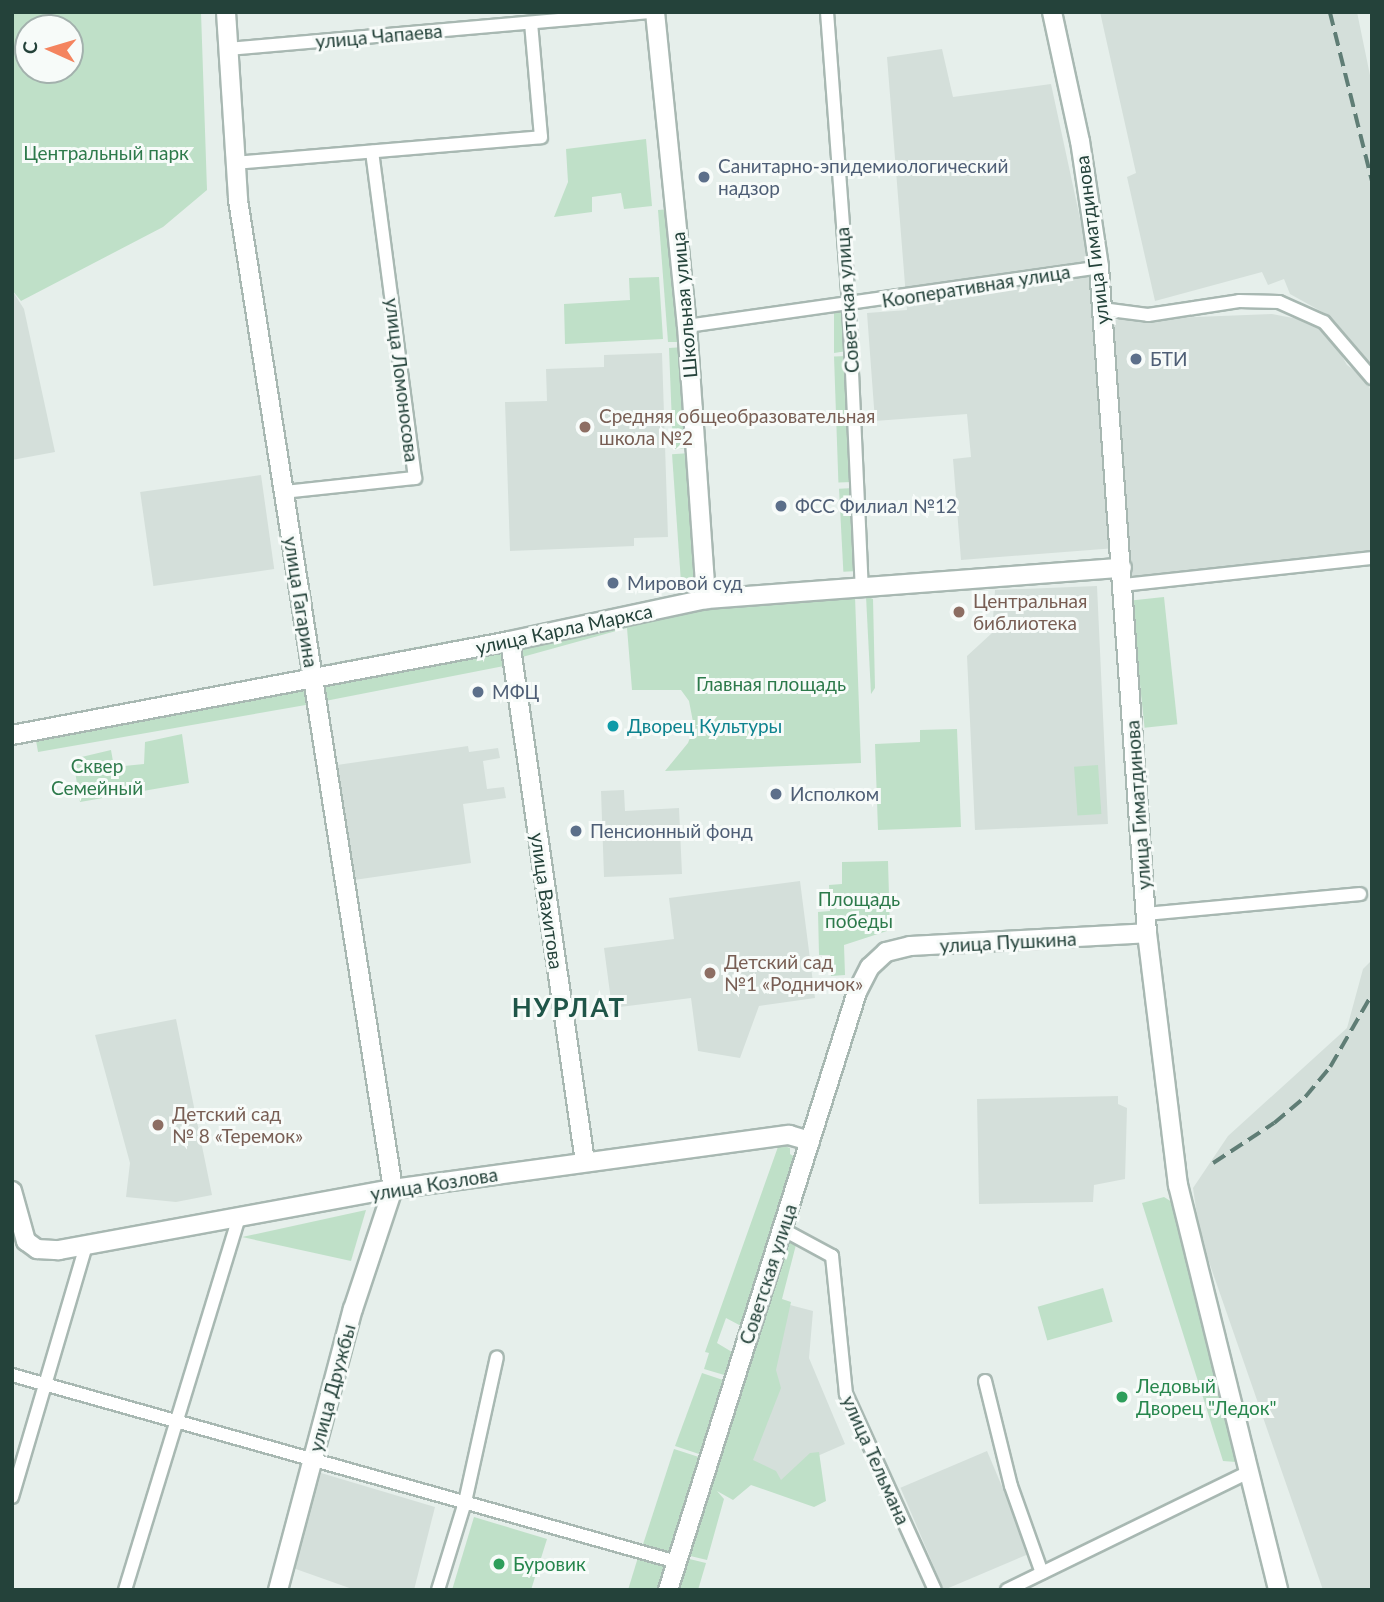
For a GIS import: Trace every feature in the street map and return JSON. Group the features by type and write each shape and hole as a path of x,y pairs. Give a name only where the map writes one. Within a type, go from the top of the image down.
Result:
{"street":[{"name":"улица Гагарина","path":"226,12 234,163 393,1189"},
{"name":"улица Чапаева","path":"228,49 656,12"},
{"name":"Школьная улица","path":"656,12 687,326 706,599"},
{"name":"Советская улица","path":"827,12 849,306 862,588"},
{"name":"улица Гиматдинова","path":"1052,12 1080,141 1099,267 1147,933 1178,1185 1278,1590"},
{"path":"234,163 541,137 531,23"},
{"name":"улица Ломоносова","path":"284,492 415,478 372,152"},
{"name":"Кооперативная улица","path":"687,326 849,306 1099,267"},
{"path":"1102,309 1148,315 1239,301 1279,302 1324,322 1372,378"},
{"path":"1123,576 1372,558"},
{"name":"улица Карла Маркса","path":"12,735 510,641 706,599 862,588 1123,576"},
{"name":"улица Вахитова","path":"510,641 584,1162"},
{"path":"1146,914 1360,894"},
{"name":"улица Пушкина","path":"874,962 891,950 910,946 1147,933"},
{"name":"Советская улица","path":"668,1590 857,992 874,962"},
{"name":"улица Козлова","path":"12,1191 26,1241 37,1249 59,1250 393,1189 789,1135 810,1141"},
{"name":"улица Дружбы","path":"278,1590 363,1275 393,1189"},
{"path":"125,1590 239,1218"},
{"name":"улица Тельмана","path":"782,1229 832,1256 846,1394 935,1590"},
{"path":"12,1497 86,1246"},
{"path":"438,1590 465,1502 497,1357"},
{"path":"12,1375 677,1562"},
{"path":"985,1381 1011,1486 1042,1573"},
{"path":"1007,1590 1249,1472"}],"shaded area":[{"path":"1100,12 1357,12 1372,85 1372,367 1326,314 1290,294 1284,279 1268,285 1262,272 1155,301 1127,177 1136,173"},
{"path":"942,49 953,97 1051,84 1089,260 1093,321 1272,314 1324,324 1347,365 1365,378 1372,393 1372,554 1132,579 1129,547 961,560 953,459 971,457 967,414 875,421 867,313 907,310 887,57"},
{"path":"12,290 24,309 55,452 12,460"},
{"name":"Средняя общеобразовательная школа №2","path":"662,353 668,537 634,538 634,546 510,551 505,402 547,401 546,369 604,367 604,355"},
{"path":"261,475 274,569 153,586 140,492"},
{"path":"1097,586 1108,824 975,830 967,656 992,633 995,590"},
{"path":"468,746 469,752 498,748 500,758 483,761 487,789 504,787 506,798 463,804 471,863 354,880 337,765"},
{"path":"624,790 625,811 679,808 682,874 604,877 601,791"},
{"name":"Детский сад №1 «Родничок»","path":"800,881 815,998 759,1006 740,1058 698,1051 691,998 612,1008 604,948 674,939 669,898"},
{"path":"1372,960 1372,1590 1323,1590 1200,1236 1193,1188 1228,1136 1347,1028 1363,969"},
{"name":"Детский сад № 8 «Теремок»","path":"176,1019 212,1195 176,1202 126,1197 130,1163 95,1035"},
{"path":"1118,1096 1118,1104 1127,1108 1125,1179 1094,1185 1093,1202 979,1204 977,1099"},
{"path":"790,1305 813,1311 809,1358 845,1444 806,1461 796,1497 736,1479"},
{"path":"987,1451 1030,1553 944,1590 900,1488"},
{"path":"321,1473 435,1507 414,1590 355,1590 293,1568"}],"green space":[{"name":"Центральный парк","path":"12,12 201,12 207,190 163,227 21,301 12,290"},
{"path":"646,139 652,206 624,209 621,193 592,197 592,212 554,217 568,182 566,149"},
{"path":"670,209 684,342 668,342 658,210"},
{"path":"659,277 663,339 565,344 564,304 630,300 629,278"},
{"path":"845,310 847,351 834,353 834,311"},
{"path":"684,347 692,448 673,449 669,348"},
{"path":"834,356 848,356 852,482 838,482"},
{"path":"691,453 700,586 681,587 672,454"},
{"path":"854,488 858,571 843,572 839,489"},
{"name":"Главная площадь","path":"855,596 861,763 665,771 688,743 694,727 689,701 681,690 632,690 627,628 515,659 513,642 682,606 685,614 708,606"},
{"path":"866,596 873,599 875,688 871,694"},
{"path":"1164,597 1177,724 1145,728 1131,600"},
{"path":"470,637 471,646 316,674 316,666"},
{"path":"507,643 509,664 504,666 320,702 316,680"},
{"path":"309,682 313,704 38,752 34,730"},
{"path":"957,729 961,827 878,830 875,744 920,742 920,730"},
{"name":"Сквер Семейный","path":"182,734 189,783 80,802 73,759 111,750 114,767 144,764 145,742"},
{"path":"1098,765 1101,814 1077,816 1074,767"},
{"name":"Площадь победы","path":"888,861 890,930 844,945 845,975 831,976 830,955 819,955 818,912 830,911 829,885 842,884 842,862"},
{"path":"779,1144 790,1148 790,1154 799,1160 743,1327 726,1318 717,1343 737,1355 731,1377 704,1369 709,1353 705,1352"},
{"path":"1164,1197 1172,1202 1236,1462 1223,1461 1142,1203"},
{"path":"366,1210 351,1261 242,1237"},
{"path":"784,1231 798,1237 782,1299 791,1302 776,1370 781,1388 753,1460 776,1471 781,1480 810,1453 819,1452 826,1501 814,1507 751,1485 733,1500 717,1491 724,1499 707,1560 682,1554"},
{"path":"1103,1288 1113,1322 1047,1340 1038,1307"},
{"path":"702,1373 729,1382 708,1457 675,1446"},
{"path":"674,1449 707,1460 675,1561 641,1550"},
{"name":"Буровик","path":"474,1517 547,1539 531,1590 452,1590"},
{"path":"639,1554 674,1563 666,1590 628,1590"},
{"path":"681,1557 706,1563 698,1590 671,1590"}],"railway":[{"path":"1330,12 1372,181"},
{"path":"1213,1163 1274,1123 1305,1097 1330,1067 1372,994"}],"place":[{"name":"Санитарно-эпидемиологический надзор","path":"704,177"},
{"name":"БТИ","path":"1136,359"},
{"name":"Средняя общеобразовательная школа №2","path":"585,427"},
{"name":"ФСС Филиал №12","path":"781,506"},
{"name":"Мировой суд","path":"613,583"},
{"name":"Центральная библиотека","path":"959,612"},
{"name":"МФЦ","path":"478,692"},
{"name":"Дворец Культуры","path":"613,726"},
{"name":"Исполком","path":"776,794"},
{"name":"Пенсионный фонд","path":"576,831"},
{"name":"Детский сад №1 «Родничок»","path":"710,973"},
{"name":"Детский сад № 8 «Теремок»","path":"158,1125"},
{"name":"Ледовый Дворец \"Ледок\"","path":"1122,1397"},
{"name":"Буровик","path":"499,1564"}],"district":[{"name":"НУРЛАТ","path":"569,1008"}]}
